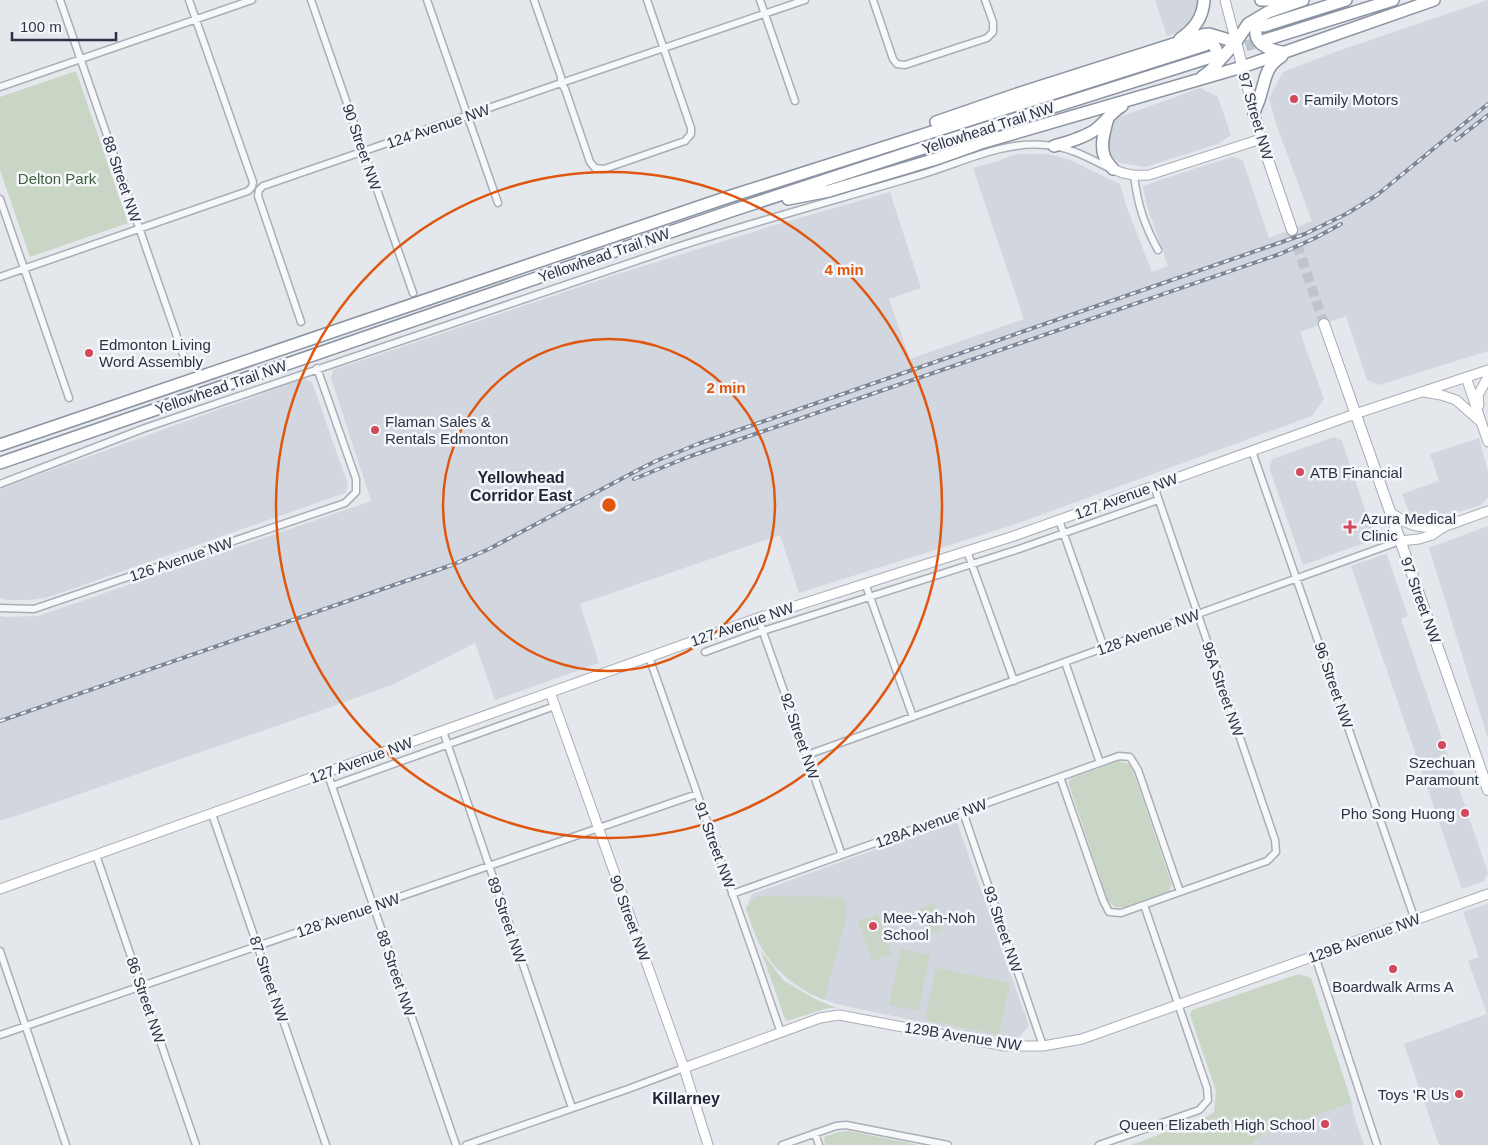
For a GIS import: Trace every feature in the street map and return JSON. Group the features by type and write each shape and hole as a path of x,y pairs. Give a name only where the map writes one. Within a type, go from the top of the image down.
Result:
{"highway":[{"path":"1170,46 1197,23 1204,7 1204,0"},
{"path":"1261,0 1296,0"},
{"path":"1284,53 1271,50 1260,43 1256,27 1268,12 1303,0"},
{"path":"1214,60 1236,42 1248,24 1346,0"},
{"path":"1265,40 1393,0"},
{"path":"734,210 829,191 936,159 981,143 1136,99 1242,67 1434,0"},
{"path":"842,160 902,134 972,109 1193,38 1209,34 1236,42"},
{"path":"1193,38 1204,38 1214,44 1218,58 1214,60 1211,70 1199,80"},
{"name":"Yellowhead Trail NW","path":"0,445 728,197 1205,45"},
{"path":"1254,112 1261,96 1267,70 1281,56 1298,48"},
{"name":"Yellowhead Trail NW","path":"0,463 734,210 918,150 1214,60"},
{"path":"1054,146 1094,131 1116,110 1136,99"},
{"path":"1109,116 1103,146 1104,155 1113,169"}],"main road":[{"name":"97 Street NW","path":"1225,0 1261,139 1292,230"},
{"path":"1113,169 1134,176 1149,175 1261,139"},
{"name":"97 Street NW","path":"1324,324 1488,790"},
{"name":"127 Avenue NW","path":"0,889 758,618 1059,520 1355,414 1488,370"},
{"path":"1481,422 1478,395 1488,377"},
{"path":"1466,378 1488,442"},
{"path":"1422,392 1456,400 1481,422"},
{"name":"128 Avenue NW","path":"1401,543 1420,539 1443,527 1488,511"},
{"path":"1391,514 1414,525 1443,527"},
{"name":"90 Street NW","path":"550,692 684,1068 708,1145"},
{"name":"129B Avenue NW","path":"684,1068 820,1018 839,1015 1004,1046 1043,1046 1082,1039 1488,894"}],"street":[{"name":"88 Street NW","path":"60,0 184,357"},
{"path":"190,0 301,322"},
{"path":"0,86 252,0"},
{"name":"90 Street NW","path":"311,0 413,293"},
{"path":"427,0 498,204"},
{"path":"534,0 590,162 595,168 604,169 684,141 691,134 691,128 647,0"},
{"path":"760,0 795,101"},
{"name":"124 Avenue NW","path":"0,277 806,0"},
{"path":"873,0 893,59 897,64 905,66 988,38 994,32 993,22 985,0"},
{"name":"Yellowhead Trail NW","path":"0,484 145,428 317,368 734,229 923,174 994,150 1022,145 1044,144 1069,150 1113,169"},
{"path":"1134,176 1137,200 1144,222 1158,250"},
{"path":"0,199 69,398"},
{"name":"126 Avenue NW","path":"0,608 34,609 345,503 356,492 356,479 317,368"},
{"name":"96 Street NW","path":"1252,451 1415,920"},
{"name":"95A Street NW","path":"1154,486 1275,840 1276,852 1267,861 1180,892"},
{"name":"127 Avenue NW","path":"705,652 763,631 1064,534 1158,500"},
{"path":"1059,520 1104,648"},
{"name":"128 Avenue NW","path":"807,755 1401,543"},
{"path":"967,551 1014,681"},
{"path":"865,583 914,717"},
{"name":"92 Street NW","path":"758,618 842,855"},
{"name":"91 Street NW","path":"649,657 781,1032"},
{"path":"1065,662 1100,763"},
{"name":"127 Avenue NW","path":"332,786 555,706"},
{"name":"89 Street NW","path":"443,731 572,1108"},
{"name":"128A Avenue NW","path":"732,894 1120,756 1130,756 1138,770 1180,892"},
{"name":"88 Street NW","path":"327,772 456,1145"},
{"path":"1060,777 1103,900 1109,912 1121,913 1180,892"},
{"name":"128 Avenue NW","path":"0,1035 697,794"},
{"name":"93 Street NW","path":"963,812 1043,1046"},
{"name":"87 Street NW","path":"212,814 326,1145"},
{"name":"86 Street NW","path":"96,855 196,1145"},
{"path":"1099,1145 1199,1110 1208,1100 1208,1088 1144,905"},
{"path":"0,951 66,1145"},
{"path":"1315,956 1377,1145"},
{"name":"129B Avenue NW","path":"466,1145 684,1068"},
{"path":"782,1145 836,1126 846,1125 945,1145"},
{"path":"815,1133 819,1145"}],"shaded area":[{"path":"1155,0 1198,0 1199,12 1185,30 1167,36"},
{"path":"1488,0 1488,351 1379,385 1367,380 1346,316 1300,332 1324,399 1312,416 1013,525 799,593 780,535 580,604 599,663 495,700 475,643 394,684 0,820 0,616 38,616 371,501 331,378 333,370 618,274 775,225 890,192 921,288 889,299 910,359 1024,319 973,168 1016,154 1048,154 1068,159 1120,184 1127,208 1152,272 1168,266 1146,203 1143,186 1233,157 1238,158 1243,161 1269,238 1312,221 1276,124 1269,98 1283,72 1335,52"},
{"path":"1200,88 1218,97 1231,135 1218,144 1145,167 1120,163 1111,156 1109,142 1114,119"},
{"path":"303,379 312,382 348,485 345,493 49,597 30,600 7,600 0,598 0,490"},
{"path":"1334,437 1342,441 1373,533 1370,541 1303,565 1269,467 1273,459"},
{"path":"1479,438 1488,472 1488,497 1481,505 1423,523 1412,519 1402,494 1439,481 1430,454"},
{"path":"1488,526 1488,739 1429,548"},
{"path":"1385,554 1387,555 1408,616 1401,619 1488,873 1484,881 1462,889 1351,566"},
{"name":"Mee-Yah-Noh School","path":"954,821 958,825 1029,1026 1018,1038 988,1036 836,1004 810,994 789,980 776,968 759,944 746,908 752,894"},
{"path":"1488,904 1488,1145 1439,1145 1404,1044 1487,1014 1468,961 1479,957 1463,912"},
{"name":"Queen Elizabeth High School","path":"1352,1103 1353,1113 1364,1145 1253,1145 1263,1134"}],"green space":[{"name":"Delton Park","path":"76,71 128,223 30,257 0,170 0,97"},
{"path":"1119,761 1129,764 1133,771 1172,885 1169,891 1124,907 1115,907 1108,901 1068,782 1072,778"},
{"path":"758,896 842,897 846,902 846,919 824,1000 788,978 772,963 760,945 746,908"},
{"path":"934,904 943,930 928,935 919,909"},
{"path":"878,914 891,954 872,961 858,921"},
{"path":"901,949 930,955 918,1011 889,1005"},
{"path":"761,951 783,980 815,999 837,1008 828,1008 787,1021"},
{"path":"936,968 1010,983 999,1035 925,1020"},
{"path":"1299,974 1311,978 1352,1103 1263,1134 1252,1145 1131,1145 1206,1117 1214,1112 1216,1091 1190,1015 1192,1010"},
{"path":"849,1131 919,1145 825,1145 824,1137 838,1132"}],"tunnel":[{"path":"1230,51 1265,40"},
{"path":"1292,230 1324,324"}],"railway":[{"path":"0,721 452,565 489,549 656,461 698,444 1305,234 1348,213 1377,195 1488,104"},
{"path":"1456,140 1488,115"},
{"path":"634,479 688,457 1280,254 1341,224"}],"place":[{"name":"Family Motors","path":"1294,99"},
{"name":"Edmonton Living Word Assembly","path":"89,353"},
{"name":"Flaman Sales & Rentals Edmonton","path":"375,430"},
{"name":"ATB Financial","path":"1300,472"},
{"name":"Azura Medical Clinic","path":"1350,527"},
{"name":"Szechuan Paramount","path":"1442,745"},
{"name":"Pho Song Huong","path":"1465,813"},
{"name":"Mee-Yah-Noh School","path":"873,926"},
{"name":"Boardwalk Arms A","path":"1393,969"},
{"name":"Toys 'R Us","path":"1459,1094"},
{"name":"Queen Elizabeth High School","path":"1325,1124"}],"district":[{"name":"Yellowhead Corridor East","path":"521,486"},
{"name":"Killarney","path":"686,1098"}]}
